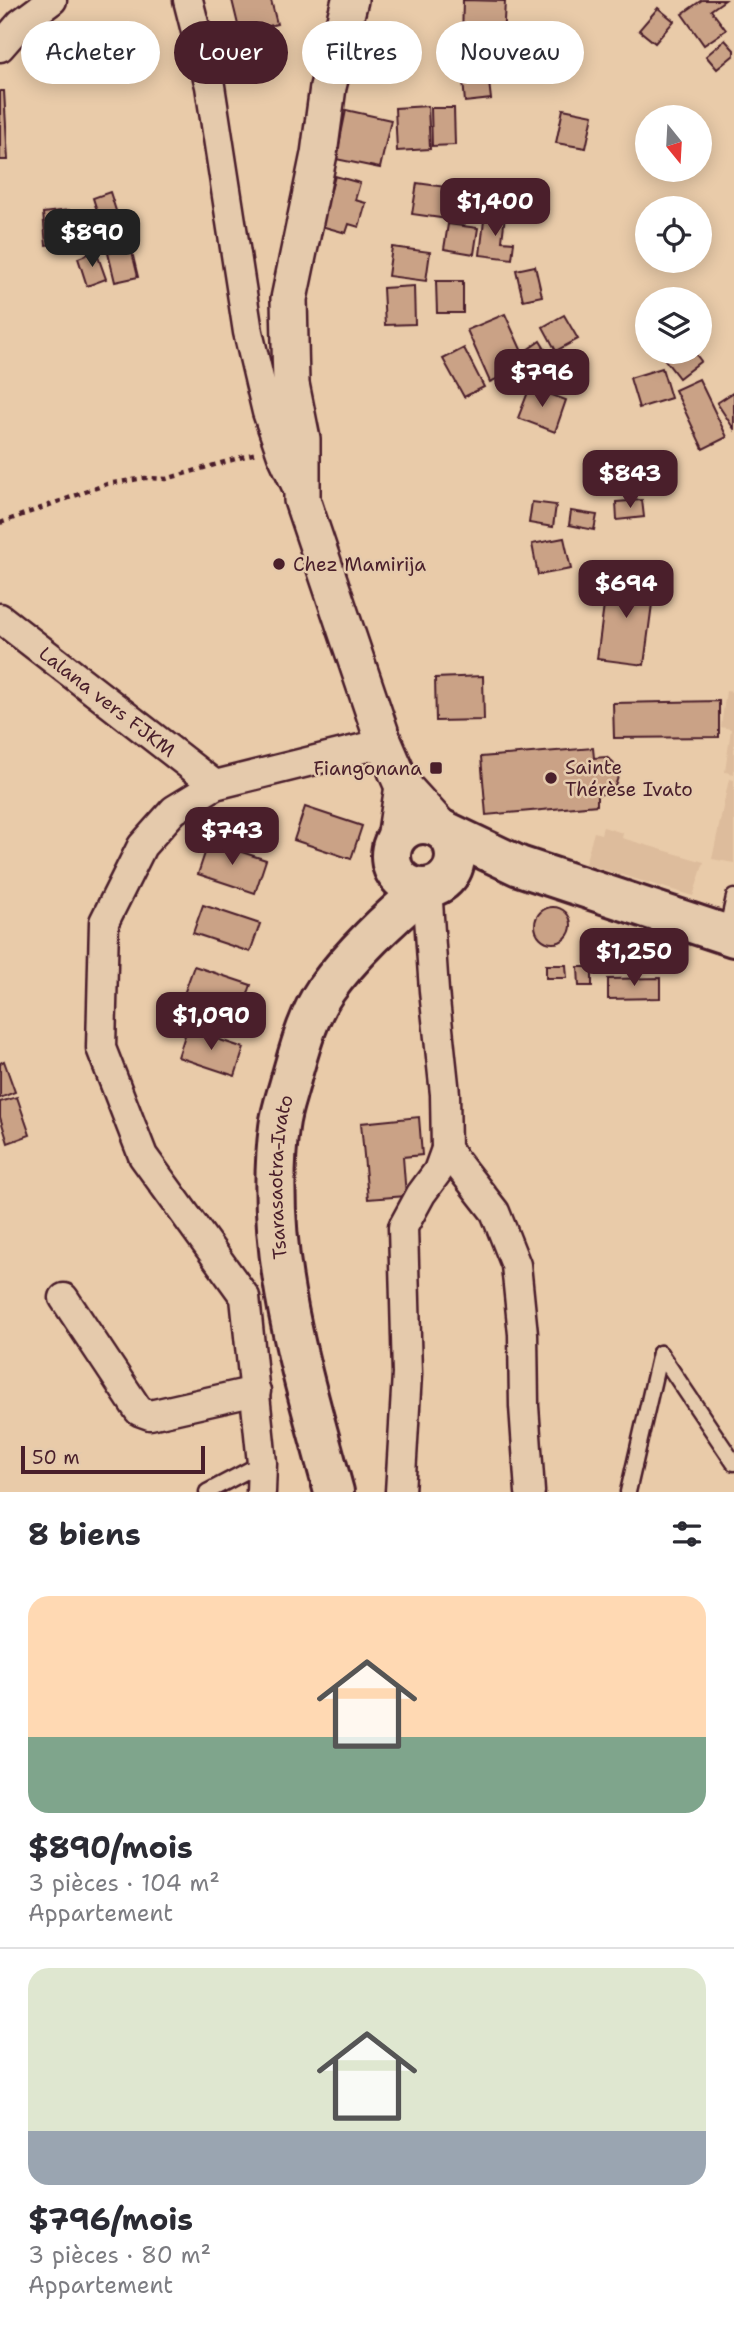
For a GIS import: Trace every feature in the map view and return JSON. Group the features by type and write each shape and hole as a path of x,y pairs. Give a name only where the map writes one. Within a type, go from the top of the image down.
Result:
{"main road":[{"path":"353,957 404,829 417,824 431,824 519,866 730,936"},
{"path":"353,957 396,913 437,882 454,864 455,852 451,840 443,830"},
{"path":"393,852 398,878 411,886 519,866"},
{"name":"Tsarasaotra-Ivato","path":"334,1492 290,1319 274,1220 279,1125 303,1037 324,993 353,957"}],"street":[{"path":"0,47 21,23 52,0"},
{"path":"188,0 210,86 248,332 267,412 302,500 384,743 403,786 443,830"},
{"path":"302,500 302,439 291,384 289,299 319,154 328,87 350,0"},
{"name":"Lalana vers FJKM","path":"0,618 215,785"},
{"path":"261,1492 262,1464 245,1297 143,1156 101,1048 104,922 142,846 174,810 215,785 384,743"},
{"path":"393,852 403,786"},
{"path":"400,1492 407,1374 403,1227 421,1194 438,1171 446,1149 445,1094 428,902 437,882"},
{"path":"446,1149 495,1212 516,1265 523,1334 524,1406 530,1492"},
{"path":"64,1298 139,1412 149,1415 256,1391"}],"lane":[{"path":"730,936 734,897"},
{"path":"628,1492 660,1353 734,1463"},
{"path":"206,1492 262,1464"}],"path":[{"path":"0,523 107,484 145,478 166,479 280,447"}],"shaded area":[{"path":"726,691 734,692 734,774 725,772 731,729 721,727"},
{"path":"729,779 734,780 734,863 712,859"},
{"path":"603,827 623,833 622,838 704,862 693,896 585,864 594,832 601,834"}],"building":[{"path":"232,0 271,0 276,21 237,21"},
{"path":"463,0 505,1 504,21 462,21"},
{"path":"702,0 725,0 711,10 726,30 704,45 682,14"},
{"path":"658,8 674,21 655,43 639,30"},
{"path":"725,40 734,50 734,55 717,69 706,56"},
{"path":"463,84 489,84 491,99 465,102"},
{"path":"0,91 4,91 8,160 0,160"},
{"path":"428,106 430,149 397,151 395,108"},
{"path":"431,108 454,108 455,145 432,146"},
{"path":"563,109 593,115 586,148 556,143"},
{"path":"346,110 391,120 380,168 336,159"},
{"path":"335,176 360,183 355,200 366,203 359,227 349,224 346,233 321,226"},
{"path":"495,182 509,183 509,187 525,187 524,209 494,208"},
{"path":"417,183 453,188 448,219 412,214"},
{"path":"110,192 117,214 100,220 93,198"},
{"path":"69,210 73,242 46,245 43,213"},
{"path":"485,212 505,215 502,241 514,242 512,259 480,255"},
{"path":"121,218 129,243 106,250 99,225"},
{"path":"448,224 478,228 474,254 444,249"},
{"path":"392,247 430,252 426,281 388,276"},
{"path":"131,248 138,277 115,282 108,253"},
{"path":"96,251 106,279 87,286 78,258"},
{"path":"535,266 542,296 523,300 516,270"},
{"path":"436,281 463,281 463,313 437,313"},
{"path":"414,286 415,324 385,325 383,288"},
{"path":"505,314 528,365 490,382 467,330"},
{"path":"564,315 578,339 556,351 543,327"},
{"path":"540,341 548,354 532,364 524,352"},
{"path":"464,348 484,387 464,397 443,359"},
{"path":"668,364 697,364 679,378"},
{"path":"662,368 671,398 639,408 630,378"},
{"path":"699,379 727,437 703,449 675,390"},
{"path":"530,387 566,400 555,432 518,418"},
{"path":"734,392 734,429 717,403"},
{"path":"597,470 627,472 626,492 596,490"},
{"path":"642,500 644,517 617,520 616,502"},
{"path":"532,502 556,505 553,527 529,523"},
{"path":"571,511 597,515 594,530 569,525"},
{"path":"564,538 571,569 538,575 532,544"},
{"path":"608,575 655,581 644,665 597,659"},
{"path":"483,676 484,720 436,721 435,678"},
{"path":"719,701 719,737 614,738 613,703"},
{"name":"Sainte Thérèse Ivato","path":"593,748 594,758 606,757 612,761 619,774 614,789 597,795 597,805 486,815 481,757"},
{"path":"305,807 362,826 351,859 294,840"},
{"path":"209,841 266,860 255,893 198,874"},
{"path":"203,905 260,924 250,952 193,933"},
{"path":"553,907 566,912 571,925 566,938 553,943 540,938 535,925 540,912"},
{"path":"546,965 566,965 567,978 546,978"},
{"path":"194,966 251,985 241,1013 184,994"},
{"path":"578,967 592,967 592,986 579,986"},
{"path":"660,978 660,998 608,999 608,979"},
{"path":"187,1029 244,1048 235,1076 178,1057"},
{"path":"4,1061 15,1092 0,1098 0,1063"},
{"path":"17,1097 30,1135 8,1143 0,1117 0,1102"},
{"path":"419,1117 422,1155 403,1157 406,1196 368,1199 361,1123"}],"place":[{"name":"Chez Mamirija","path":"279,564"},
{"name":"Fiangonana","path":"436,768"},
{"name":"Sainte Thérèse Ivato","path":"551,778"}]}
